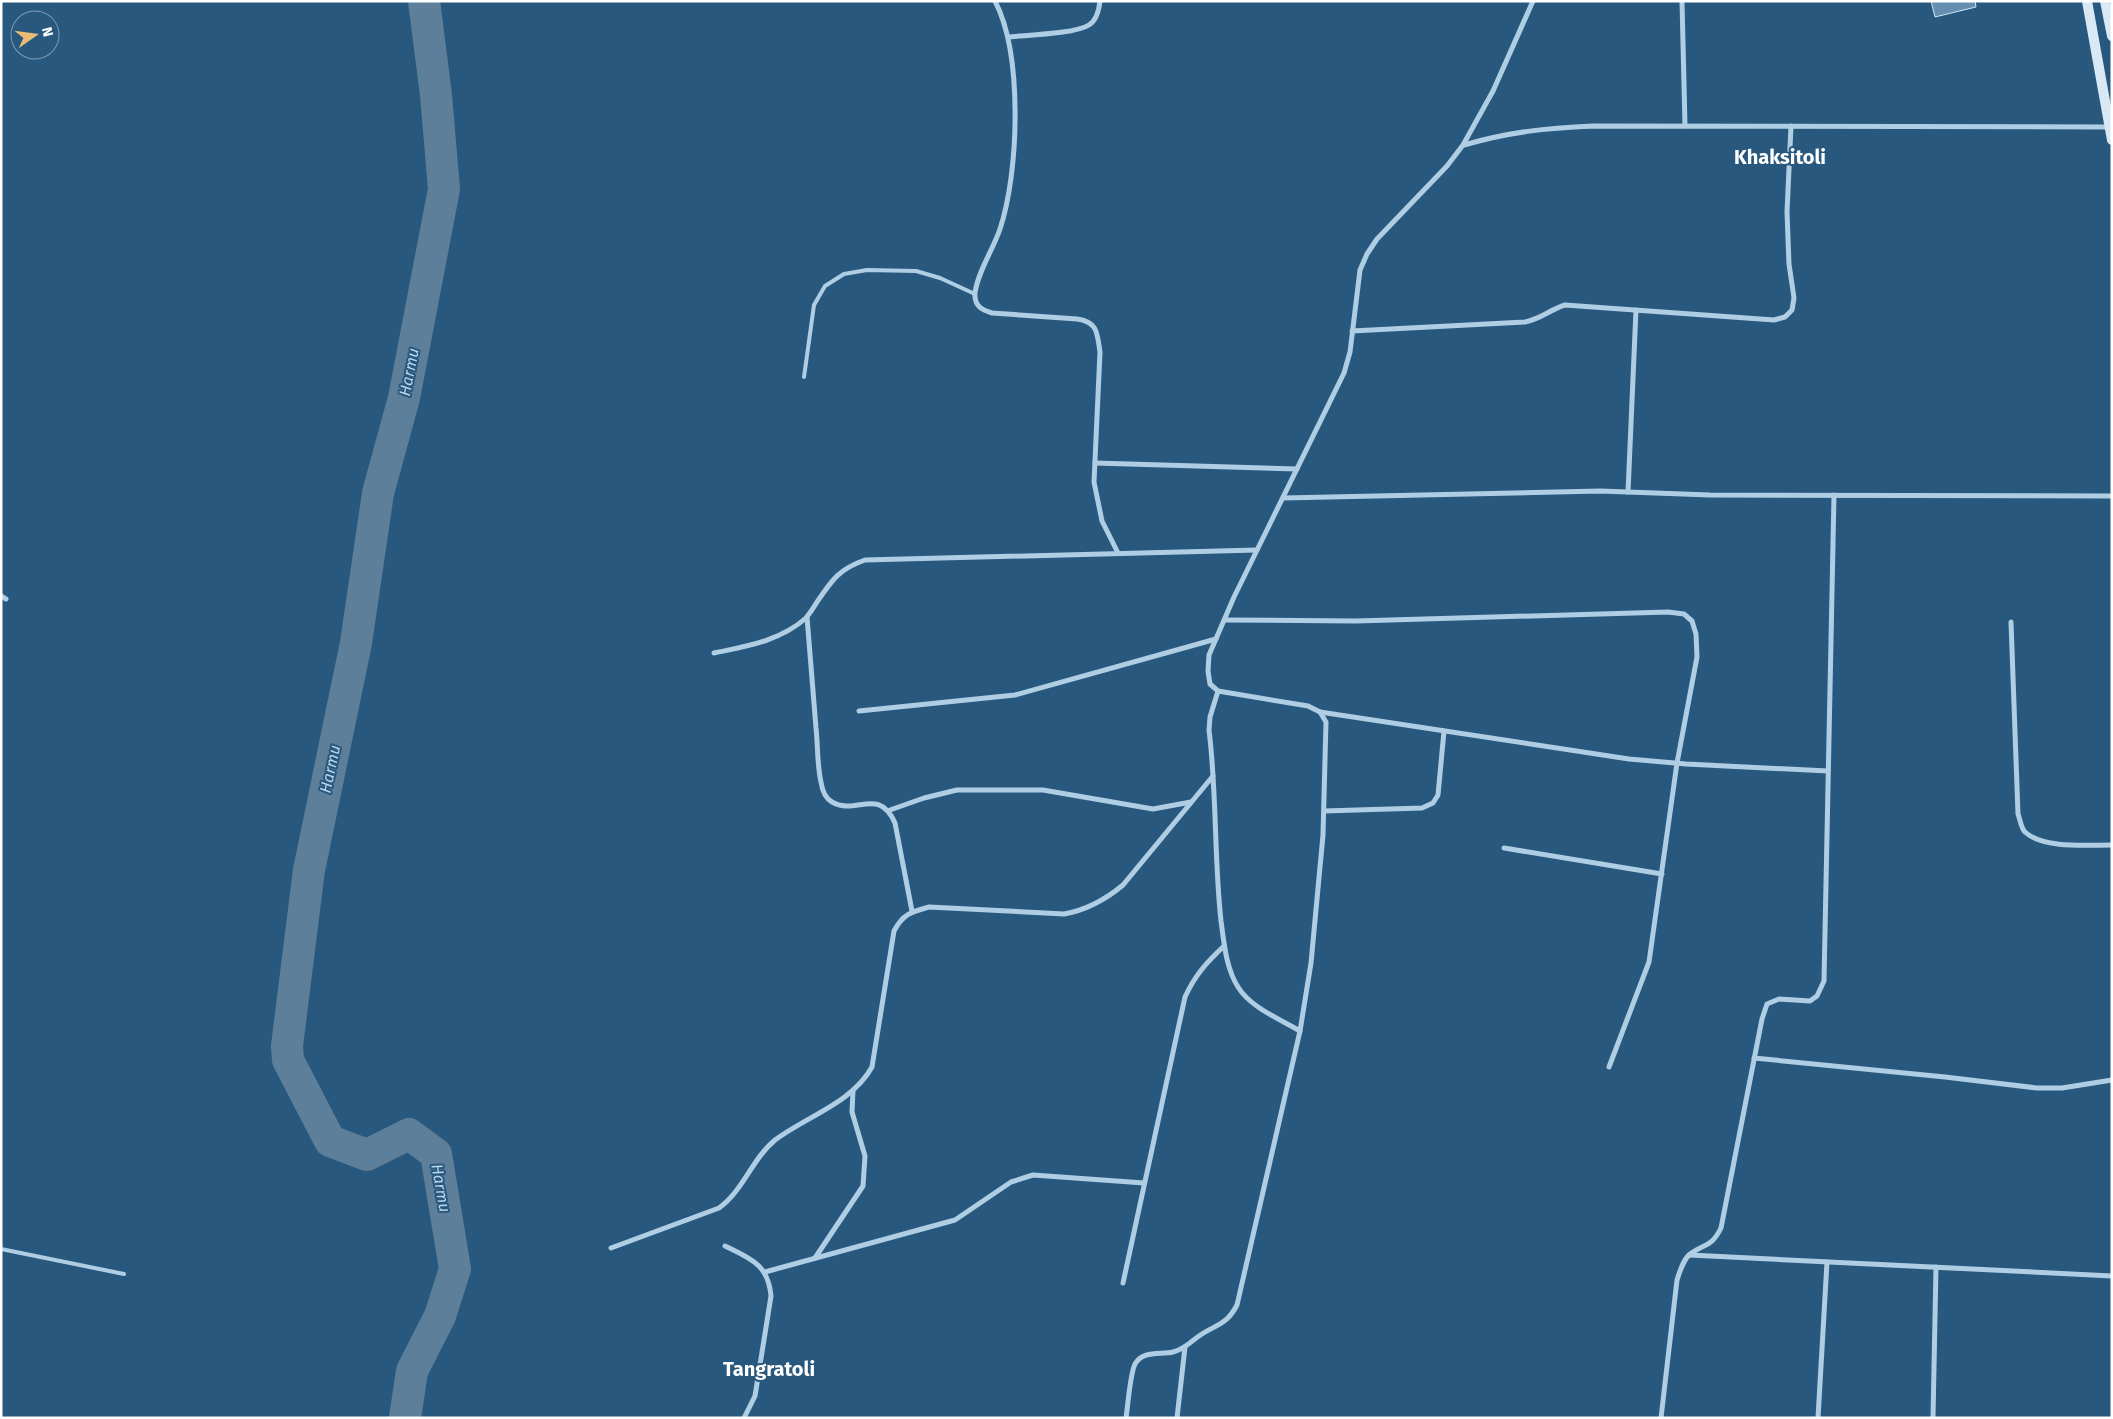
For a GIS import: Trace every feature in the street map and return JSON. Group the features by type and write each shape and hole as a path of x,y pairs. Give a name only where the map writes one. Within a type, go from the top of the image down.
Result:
{"street":[{"path":"995,1 1008,37 1016,132 1011,179 1000,228 975,294 976,303 981,310 992,313 1087,320 1092,324 1097,333 1100,352 1094,482 1102,521 1118,553"},
{"path":"1008,37 1078,29 1090,25 1097,16 1100,1"},
{"path":"1533,1 1493,91 1463,145 1447,166 1377,239 1366,254 1360,270 1344,373 1209,655 1208,671 1210,684 1218,691 1308,706 1320,712 1629,759 1828,771"},
{"path":"1682,1 1685,126"},
{"path":"2087,1 2112,140"},
{"path":"2105,1 2112,36"},
{"path":"1463,145 1501,134 1543,128 1685,126 2110,127"},
{"path":"1352,331 1525,322 1542,318 1557,307 1565,305 1774,320 1785,317 1792,310 1794,298 1789,264 1787,212 1791,126"},
{"path":"1628,492 1636,310"},
{"path":"1095,463 1297,469"},
{"path":"1283,498 1600,491 1710,495 2112,496"},
{"path":"1661,1418 1677,1280 1683,1263 1689,1255 1715,1239 1721,1228 1762,1019 1767,1004 1778,999 1810,1001 1817,996 1824,981 1834,495"},
{"path":"714,654 765,642 785,632 807,617 832,580 848,566 865,560 1258,550"},
{"path":"1225,620 1356,622 1668,612 1684,614 1692,622 1696,634 1697,657 1677,763 1649,962 1609,1067"},
{"path":"807,617 819,765 824,794 832,802 838,804 883,805 890,810 895,823 912,911"},
{"path":"2011,622 2018,814 2023,830 2035,839 2059,844 2112,845"},
{"path":"859,711 1015,695 1216,639"},
{"path":"1218,691 1210,717 1218,899 1224,946 1230,972 1238,988 1247,998 1300,1031"},
{"path":"1126,1418 1134,1366 1140,1358 1149,1354 1173,1352 1185,1347 1199,1336 1223,1324 1232,1316 1237,1305 1300,1031 1316,928 1327,736 1326,722 1320,712"},
{"path":"1324,812 1422,808 1433,803 1438,795 1444,731"},
{"path":"611,1248 719,1208 729,1201 761,1155 774,1141 853,1091 865,1080 872,1067 894,931 900,920 912,911 929,907 1064,914 1080,911 1108,897 1123,885 1213,776"},
{"path":"890,810 924,798 957,790 1043,790 1153,809 1191,802"},
{"path":"1504,848 1662,874"},
{"path":"1123,1283 1184,997 1202,966 1224,946"},
{"path":"1754,1058 2037,1088 2062,1088 2112,1080"},
{"path":"815,1258 863,1186 865,1156 852,1112 853,1091"},
{"path":"765,1272 955,1220 1011,1182 1024,1176 1033,1175 1144,1184"},
{"path":"724,1246 753,1260 765,1272 770,1282 771,1296 755,1396 744,1418"},
{"path":"1689,1255 2112,1276"},
{"path":"1818,1418 1828,1262"},
{"path":"1933,1418 1936,1267"},
{"path":"1177,1418 1185,1347"}],"lane":[{"path":"804,377 814,305 825,286 844,274 867,270 916,272 940,278 975,294"},
{"path":"1,1249 124,1274"}],"building":[{"path":"1931,1 1975,1 1976,7 1935,17"}],"waterway":[{"name":"Harmu","path":"405,1418 412,1371 440,1316 455,1269 436,1154 409,1134 367,1155 330,1141 288,1060 287,1046 309,870 356,643 378,493 404,398 444,189 436,95 424,1"}],"district":[{"name":"Khaksitoli","path":"1780,157"},
{"name":"Tangratoli","path":"769,1369"}]}
